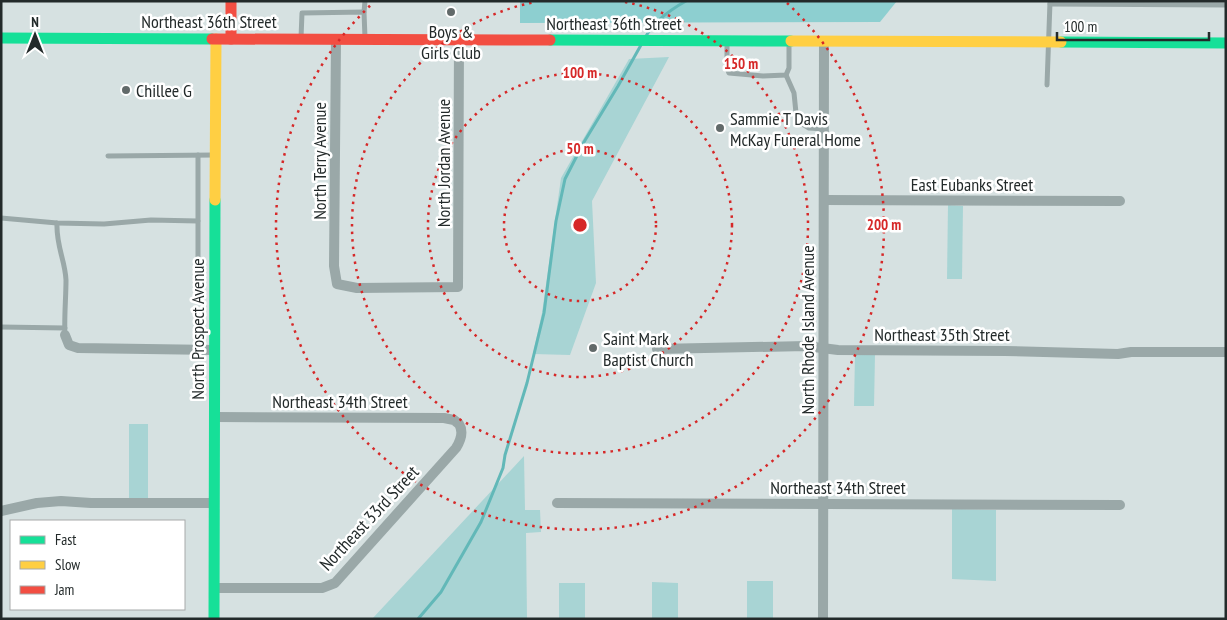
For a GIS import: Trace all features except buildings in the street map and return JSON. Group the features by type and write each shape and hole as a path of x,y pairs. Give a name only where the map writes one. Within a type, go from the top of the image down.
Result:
{"main road":[{"path":"230,1 231,39"},
{"name":"Northeast 36th Street","path":"1,38 1226,44"},
{"name":"North Prospect Avenue","path":"214,619 216,39"}],"street":[{"name":"North Terry Avenue","path":"336,39 334,266 337,284 357,288 458,287"},
{"name":"North Jordan Avenue","path":"458,287 460,40"},
{"name":"North Rhode Island Avenue","path":"823,619 824,42"},
{"name":"East Eubanks Street","path":"824,200 1120,201"},
{"path":"65,331 69,345 78,348 215,350"},
{"name":"Northeast 35th Street","path":"657,349 806,346 902,351 976,350 1118,354 1131,352 1226,352"},
{"name":"Northeast 34th Street","path":"215,417 444,418 454,420 462,428"},
{"name":"Northeast 33rd Street","path":"214,588 322,588 334,582 456,448 461,439 462,428"},
{"path":"1,511 38,503 61,501 91,503 214,503"},
{"name":"Northeast 34th Street","path":"557,503 1120,505"}],"lane":[{"path":"365,1 365,39"},
{"path":"1048,85 1050,2 1226,5"},
{"path":"301,39 302,13 364,12"},
{"path":"727,41 729,73 763,76 786,75"},
{"path":"788,42 788,68 786,75 794,93 799,122 809,128 824,130"},
{"path":"198,155 198,262"},
{"path":"108,156 216,155"},
{"path":"1,218 57,223 104,224 150,220 198,221"},
{"path":"1,327 65,331 66,280 58,246 57,223"}],"shaded area":[{"path":"520,1 897,1 880,22 520,23"},
{"path":"669,57 592,201 596,283 570,355 533,354 542,313 561,178 629,59"},
{"path":"948,205 963,206 962,279 947,279"},
{"path":"855,354 875,355 874,406 854,406"},
{"path":"129,424 148,424 148,499 129,499"},
{"path":"524,456 525,510 540,510 541,532 526,533 527,619 372,619"},
{"path":"952,509 996,510 996,581 952,579"},
{"path":"747,581 773,581 773,619 747,619"},
{"path":"652,582 678,583 678,619 652,619"},
{"path":"559,583 585,583 585,619 559,619"}],"waterway":[{"path":"645,38 662,17 686,1"},
{"path":"418,619 441,592 481,522 503,468 544,313 556,221 565,179 584,142 641,45"}],"traffic: fast":[{"path":"1,38 212,39"},
{"path":"550,40 791,41"},
{"path":"1061,42 1226,43"},
{"path":"214,619 215,200"}],"traffic: slow":[{"path":"215,200 216,39"},
{"path":"791,41 1061,42"}],"traffic: jam":[{"path":"231,1 231,39"},
{"path":"212,39 550,40"}],"place":[{"name":"Boys & Girls Club","path":"451,12"},
{"name":"Chillee G","path":"126,90"},
{"name":"Sammie T Davis McKay Funeral Home","path":"720,128"},
{"name":"Saint Mark Baptist Church","path":"593,348"}]}
